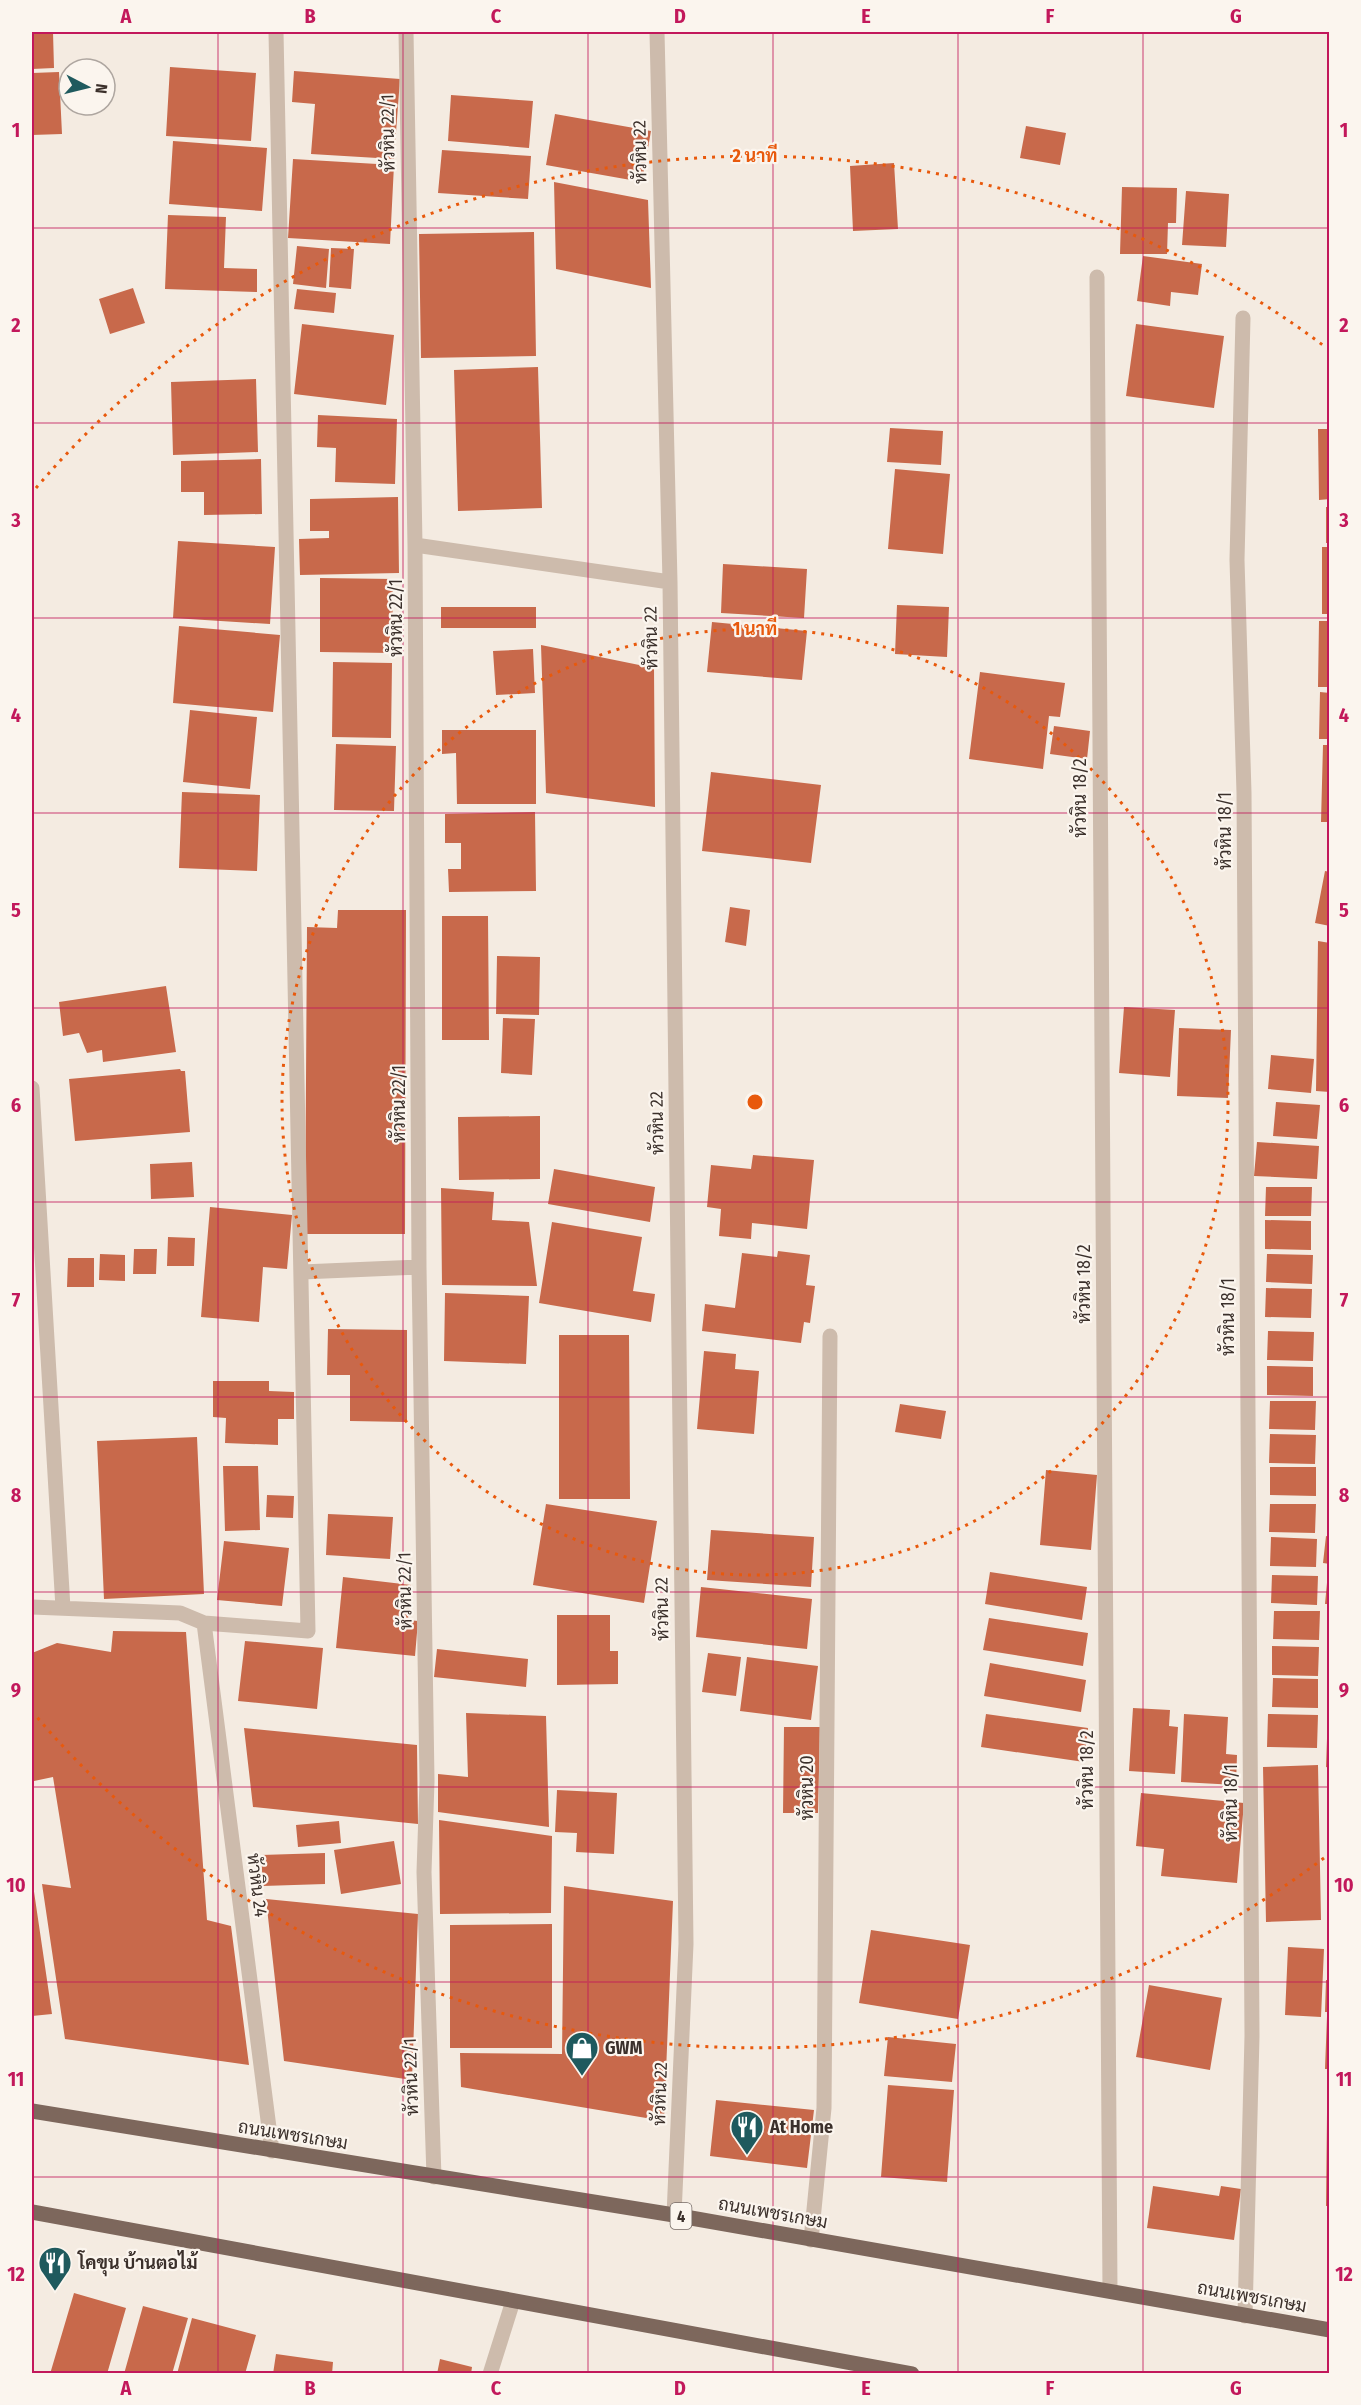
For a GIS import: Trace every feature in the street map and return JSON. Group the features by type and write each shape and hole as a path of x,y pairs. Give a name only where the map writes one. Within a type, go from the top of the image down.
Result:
{"main road":[{"name":"ถนนเพชรเกษม","path":"32,2111 674,2215 1329,2330"},
{"path":"32,2212 912,2373"}],"street":[{"path":"32,1606 180,1613 204,1623 308,1631 276,32"},
{"name":"หัวหิน 22/1","path":"406,32 415,545 419,1267 427,1781 424,1872 434,2177"},
{"name":"หัวหิน 22","path":"657,32 670,582 686,1944 674,2215"},
{"name":"หัวหิน 18/2","path":"1097,277 1110,2291"},
{"name":"หัวหิน 18/1","path":"1243,318 1237,560 1244,805 1252,2024 1245,2316"},
{"path":"415,545 670,582"},
{"path":"32,1088 63,1608"},
{"path":"302,1272 419,1267"},
{"name":"หัวหิน 20","path":"812,2240 824,2108 830,1336"},
{"name":"หัวหิน 24","path":"204,1623 272,2151"},
{"path":"490,2373 513,2301"}],"building":[{"path":"32,32 53,32 54,68 32,69"},
{"path":"170,67 256,73 251,141 166,136"},
{"path":"294,71 400,79 394,159 311,154 315,104 292,102"},
{"path":"57,72 57,117 61,117 62,134 32,135 32,73"},
{"path":"451,95 533,101 529,148 448,141"},
{"path":"555,114 651,131 642,182 546,165"},
{"path":"1026,126 1066,133 1060,165 1020,158"},
{"path":"173,141 267,148 262,211 169,204"},
{"path":"442,150 531,156 528,199 438,193"},
{"path":"293,159 394,165 390,244 288,238"},
{"path":"894,163 898,229 853,231 850,166"},
{"path":"554,182 648,200 651,288 556,269"},
{"path":"1122,187 1177,188 1176,223 1168,223 1167,254 1120,254"},
{"path":"1186,191 1229,194 1226,247 1182,245"},
{"path":"168,215 226,217 224,268 257,269 257,292 165,289"},
{"path":"534,232 536,356 421,358 419,234"},
{"path":"297,246 329,249 326,288 293,284"},
{"path":"331,248 354,249 351,289 329,287"},
{"path":"1143,256 1202,264 1198,295 1171,292 1170,306 1137,301"},
{"path":"133,288 145,323 110,334 99,299"},
{"path":"297,289 336,293 334,313 294,309"},
{"path":"302,324 394,335 386,405 294,394"},
{"path":"1136,324 1224,336 1214,408 1126,396"},
{"path":"538,367 542,508 458,511 454,370"},
{"path":"256,379 258,452 173,455 171,382"},
{"path":"318,415 397,419 395,484 335,482 336,448 317,447"},
{"path":"890,428 943,431 941,465 887,462"},
{"path":"1318,429 1330,429 1330,499 1319,500"},
{"path":"261,459 262,514 204,515 204,492 181,492 181,461"},
{"path":"895,469 950,474 943,554 888,549"},
{"path":"398,497 399,573 300,575 299,539 329,538 329,531 310,531 310,499"},
{"path":"1326,507 1330,507 1330,543 1326,543"},
{"path":"178,541 275,547 270,624 173,618"},
{"path":"1322,547 1330,547 1330,614 1322,614"},
{"path":"723,564 807,569 804,618 721,613"},
{"path":"320,578 393,579 392,653 320,652"},
{"path":"897,605 949,607 947,657 895,654"},
{"path":"441,607 536,607 536,628 441,628"},
{"path":"1319,621 1330,621 1330,687 1318,687"},
{"path":"712,622 807,631 802,680 707,672"},
{"path":"179,626 280,635 273,712 173,703"},
{"path":"541,645 654,668 655,807 546,793"},
{"path":"533,649 535,693 496,695 493,651"},
{"path":"333,662 392,663 391,738 332,737"},
{"path":"980,672 1065,683 1060,717 1049,716 1043,769 969,759"},
{"path":"1320,692 1330,693 1330,739 1319,739"},
{"path":"190,710 257,717 250,789 183,782"},
{"path":"1054,726 1090,731 1087,759 1050,754"},
{"path":"442,730 536,730 536,804 457,804 456,753 442,754"},
{"path":"336,744 396,746 394,811 334,810"},
{"path":"1323,745 1330,745 1330,822 1321,822"},
{"path":"711,772 821,785 811,863 702,851"},
{"path":"182,792 260,795 257,871 179,868"},
{"path":"535,812 536,891 449,892 448,869 461,869 461,843 445,843 445,814"},
{"path":"1325,871 1330,872 1330,926 1315,923"},
{"path":"730,907 750,910 746,946 725,942"},
{"path":"338,910 406,910 405,1234 305,1234 307,927 337,928"},
{"path":"442,916 488,916 489,1040 442,1040"},
{"path":"1318,941 1330,943 1330,1092 1316,1091"},
{"path":"497,956 540,957 539,1015 496,1014"},
{"path":"166,986 176,1052 103,1062 102,1050 87,1053 79,1033 63,1036 59,1002"},
{"path":"1124,1007 1175,1010 1170,1077 1119,1073"},
{"path":"503,1018 535,1019 532,1075 501,1073"},
{"path":"1179,1028 1231,1030 1228,1098 1177,1096"},
{"path":"1271,1055 1314,1059 1311,1093 1268,1089"},
{"path":"180,1069 185,1071 190,1132 75,1141 69,1079"},
{"path":"1276,1102 1320,1105 1317,1139 1273,1136"},
{"path":"540,1116 540,1179 459,1180 458,1117"},
{"path":"1257,1142 1319,1146 1317,1179 1254,1176"},
{"path":"753,1155 814,1160 807,1229 752,1223 751,1239 719,1236 721,1209 707,1207 711,1165 751,1169"},
{"path":"192,1162 194,1197 151,1199 150,1164"},
{"path":"554,1169 655,1187 650,1222 548,1204"},
{"path":"1266,1187 1312,1187 1311,1216 1265,1216"},
{"path":"441,1188 494,1192 492,1220 529,1222 537,1286 442,1285"},
{"path":"210,1207 292,1215 287,1269 263,1267 259,1322 201,1317"},
{"path":"1265,1220 1311,1221 1311,1250 1265,1249"},
{"path":"552,1222 642,1237 633,1291 655,1294 651,1322 539,1303"},
{"path":"168,1237 195,1238 194,1266 167,1266"},
{"path":"134,1249 157,1249 156,1274 133,1274"},
{"path":"778,1251 810,1255 806,1285 815,1286 810,1323 804,1322 801,1343 702,1331 705,1304 735,1308 742,1253 777,1257"},
{"path":"100,1254 125,1255 125,1281 99,1280"},
{"path":"1267,1254 1313,1255 1312,1284 1266,1282"},
{"path":"68,1258 94,1258 94,1287 67,1287"},
{"path":"1266,1288 1312,1289 1311,1318 1265,1317"},
{"path":"445,1293 529,1296 526,1364 444,1361"},
{"path":"328,1329 407,1330 407,1422 350,1421 350,1375 327,1375"},
{"path":"1268,1331 1314,1332 1313,1361 1267,1360"},
{"path":"559,1335 629,1335 630,1499 559,1499"},
{"path":"704,1351 736,1354 735,1369 759,1371 754,1434 697,1429"},
{"path":"1267,1366 1313,1367 1313,1396 1267,1395"},
{"path":"213,1381 269,1381 269,1391 294,1392 294,1419 278,1419 278,1445 225,1443 226,1418 213,1417"},
{"path":"1270,1401 1316,1401 1315,1430 1269,1429"},
{"path":"900,1404 946,1411 941,1439 895,1432"},
{"path":"1270,1434 1316,1435 1315,1464 1269,1463"},
{"path":"197,1437 204,1594 104,1599 97,1441"},
{"path":"223,1466 258,1466 260,1530 225,1531"},
{"path":"1270,1467 1316,1467 1316,1496 1270,1495"},
{"path":"1046,1470 1097,1475 1091,1550 1040,1545"},
{"path":"267,1495 294,1496 293,1518 266,1517"},
{"path":"546,1504 657,1521 644,1603 533,1585"},
{"path":"1270,1504 1316,1504 1315,1533 1269,1532"},
{"path":"328,1514 393,1517 390,1559 326,1555"},
{"path":"711,1530 814,1537 811,1587 707,1580"},
{"path":"1326,1536 1330,1537 1330,1564 1323,1563"},
{"path":"1271,1537 1317,1539 1316,1567 1270,1566"},
{"path":"224,1541 289,1548 282,1606 217,1600"},
{"path":"990,1572 1087,1587 1082,1620 985,1604"},
{"path":"1328,1572 1330,1572 1330,1604 1325,1604"},
{"path":"1272,1575 1318,1576 1317,1605 1271,1603"},
{"path":"343,1577 411,1585 408,1620 418,1621 415,1656 336,1648"},
{"path":"701,1587 812,1599 807,1649 696,1637"},
{"path":"1274,1611 1320,1611 1319,1640 1273,1639"},
{"path":"557,1615 610,1615 610,1651 618,1651 618,1684 557,1685"},
{"path":"989,1618 1088,1633 1083,1666 983,1650"},
{"path":"113,1631 186,1632 207,1920 231,1926 249,2065 65,2039 42,1884 71,1888 53,1777 34,1781 32,1653 57,1643 111,1652"},
{"path":"245,1641 323,1648 317,1709 238,1701"},
{"path":"1272,1646 1319,1647 1318,1676 1272,1675"},
{"path":"437,1649 528,1659 526,1687 434,1677"},
{"path":"708,1653 741,1657 736,1696 702,1692"},
{"path":"747,1657 818,1666 811,1720 740,1711"},
{"path":"990,1663 1086,1680 1081,1712 984,1696"},
{"path":"1273,1678 1318,1679 1318,1708 1272,1707"},
{"path":"1133,1708 1170,1710 1169,1726 1178,1727 1175,1774 1129,1771"},
{"path":"1328,1710 1330,1710 1330,1768 1326,1767"},
{"path":"466,1713 546,1716 549,1827 438,1812 438,1774 468,1777"},
{"path":"986,1714 1088,1728 1084,1762 981,1747"},
{"path":"1184,1714 1228,1717 1226,1754 1237,1755 1236,1785 1181,1782"},
{"path":"1268,1714 1318,1715 1317,1748 1267,1747"},
{"path":"784,1727 820,1727 818,1813 783,1813"},
{"path":"244,1728 417,1745 418,1824 253,1807"},
{"path":"1318,1765 1321,1920 1266,1922 1263,1767"},
{"path":"557,1790 617,1793 614,1854 576,1852 577,1833 555,1832"},
{"path":"1141,1793 1244,1803 1237,1883 1161,1876 1164,1849 1136,1846"},
{"path":"439,1820 552,1836 551,1913 440,1914"},
{"path":"339,1821 341,1843 298,1847 296,1825"},
{"path":"394,1841 401,1884 341,1894 334,1850"},
{"path":"325,1853 325,1884 263,1886 261,1855"},
{"path":"32,1878 52,2014 32,2016"},
{"path":"564,1886 673,1901 664,2121 461,2087 460,2053 562,2054"},
{"path":"266,1899 418,1914 412,2080 284,2061"},
{"path":"552,1924 552,2048 450,2048 450,1925"},
{"path":"871,1930 970,1945 958,2019 859,2003"},
{"path":"1288,1947 1324,1949 1321,2017 1285,2015"},
{"path":"1326,1980 1330,1980 1330,2012 1325,2012"},
{"path":"1149,1985 1222,1998 1210,2070 1136,2057"},
{"path":"1327,2016 1330,2016 1330,2069 1325,2069"},
{"path":"888,2037 956,2044 952,2082 884,2076"},
{"path":"888,2085 954,2090 947,2182 881,2177"},
{"path":"716,2100 814,2110 807,2168 710,2156"},
{"path":"1327,2113 1330,2113 1330,2206 1326,2206"},
{"path":"1153,2186 1219,2196 1221,2186 1241,2189 1234,2240 1147,2228"},
{"path":"74,2293 126,2308 107,2374 50,2374"},
{"path":"143,2306 188,2318 172,2374 124,2374"},
{"path":"192,2318 256,2335 245,2374 177,2374"},
{"path":"276,2354 333,2362 332,2374 273,2374"},
{"path":"440,2359 472,2367 471,2374 437,2374"}],"place":[{"name":"GWM","path":"582,2077"},
{"name":"At Home","path":"747,2156"},
{"name":"โคขุน บ้านตอไม้","path":"55,2292"}]}
